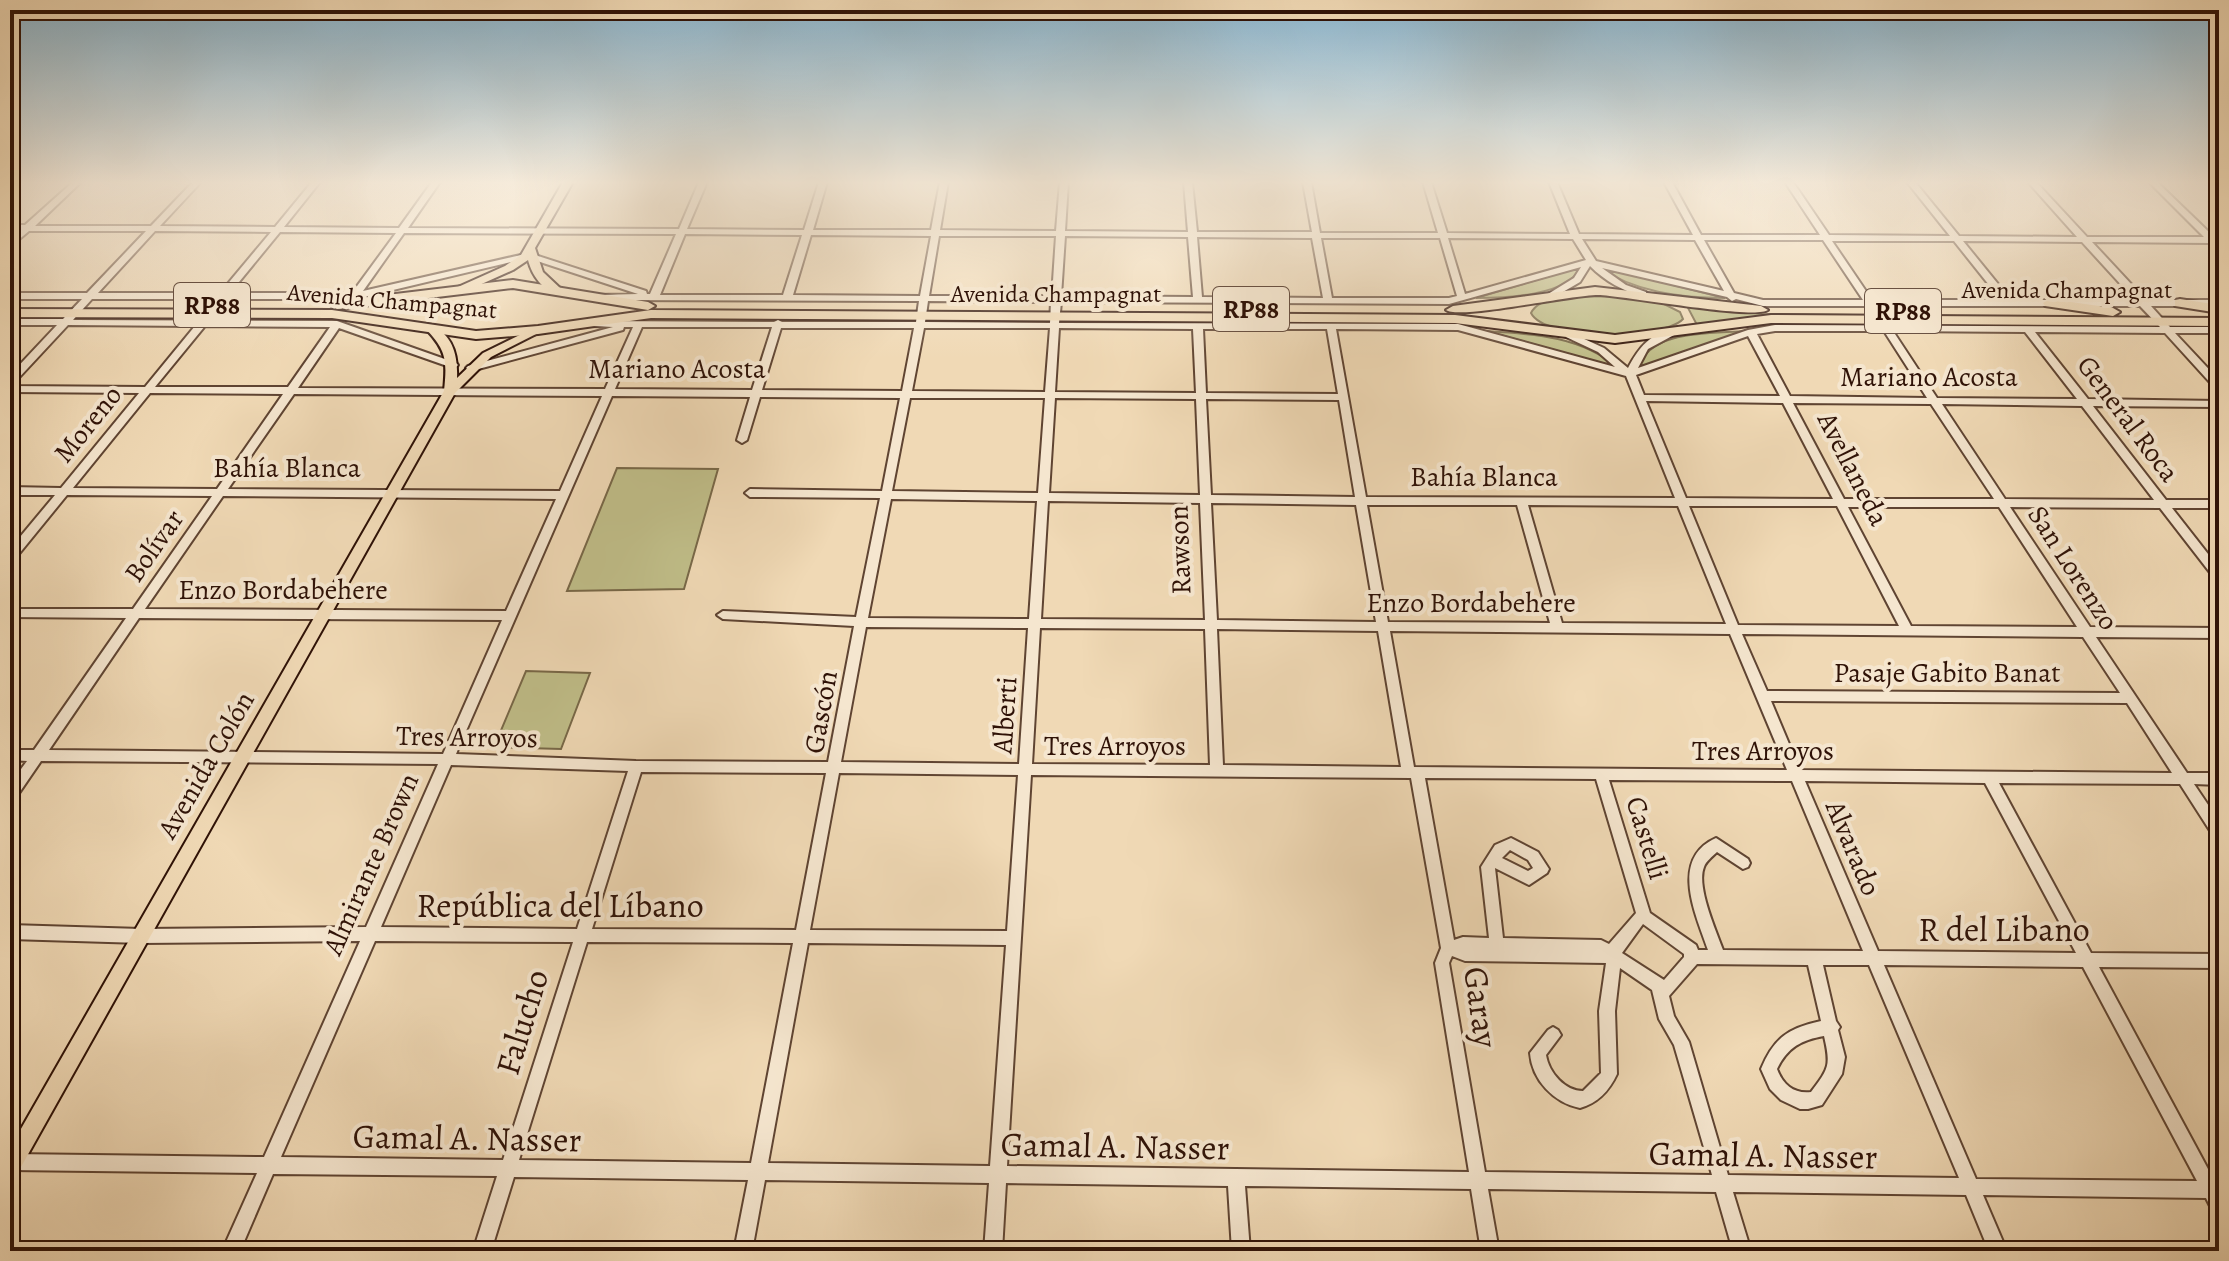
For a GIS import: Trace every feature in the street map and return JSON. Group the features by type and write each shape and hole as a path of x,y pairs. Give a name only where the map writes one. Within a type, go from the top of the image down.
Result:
{"highway":[{"name":"Avenida Champagnat","path":"10,313 78,308 305,306 413,298 513,284 651,306 1057,312 1439,311 1595,291 1775,311 2062,316"},
{"name":"Avenida Colón","path":"542,329 571,319 581,310 582,302 559,290"},
{"name":"RP88","path":"430,328 413,317 414,310 456,291"},
{"name":"RP88","path":"1648,295 1677,304 1689,315 1688,326 1679,331"},
{"path":"355,296 413,298"},
{"path":"1549,296 1528,305 1525,312 1535,324 1563,334"},
{"name":"Avenida Champagnat","path":"10,305 302,313 388,321 476,335 651,314 922,311"},
{"path":"2062,316 2084,308 2120,316"},
{"name":"Avenida Champagnat","path":"1057,312 1455,319 1615,339 1771,319 2120,316 2161,321 2206,321 2217,308"},
{"path":"2062,316 2097,325 2120,316"},
{"path":"337,324 388,321"}],"main road":[{"path":"456,291 509,268 529,254 536,241"},
{"name":"Avenida Colón","path":"529,254 539,277 559,290"},
{"path":"430,328 451,349 453,365"},
{"name":"Avenida Colón","path":"11,1164 450,391 471,368 505,344 542,329"},
{"name":"Avenida Colón","path":"450,391 453,365"}],"street":[{"path":"10,381 142,241"},
{"path":"223,296 267,241"},
{"path":"355,296 394,241"},
{"path":"654,297 678,241"},
{"path":"787,298 804,241"},
{"name":"Gascón","path":"743,1251 934,241"},
{"name":"Alberti","path":"993,1251 1061,241"},
{"path":"1192,241 1198,300"},
{"path":"1317,241 1328,301"},
{"path":"1444,241 1462,298"},
{"path":"1579,241 1588,262 1613,282 1648,295"},
{"path":"1700,241 1732,298"},
{"path":"1829,241 1869,303"},
{"path":"1958,241 2008,303"},
{"path":"2085,241 2219,386"},
{"path":"2122,241 2217,243"},
{"name":"Avenida Champagnat","path":"10,322 78,308 223,296 355,296 529,254 654,297"},
{"path":"1549,296 1577,280 1588,262"},
{"name":"Avenida Champagnat","path":"1449,301 1588,262 1763,303"},
{"name":"Avenida Champagnat","path":"10,296 78,308 203,322 337,324 453,365"},
{"name":"Avenida Champagnat","path":"591,297 787,298 922,311"},
{"name":"Avenida Champagnat","path":"1057,312 1198,300 1529,300"},
{"name":"Avenida Champagnat","path":"1676,301 2008,303 2062,316 2120,316 2141,303 2206,321"},
{"name":"Avenida Champagnat","path":"577,324 778,323 922,311"},
{"name":"Avenida Champagnat","path":"1057,312 1198,327 1535,328"},
{"name":"Avenida Champagnat","path":"1679,331 1775,328 2028,329 2062,316"},
{"name":"Moreno","path":"10,557 203,322"},
{"name":"Avenida Champagnat","path":"471,368 639,323"},
{"name":"Almirante Brown","path":"231,1251 639,323"},
{"path":"742,440 778,323"},
{"name":"Bolívar","path":"10,795 337,324"},
{"name":"Rawson","path":"1198,327 1217,771"},
{"name":"Garay","path":"1331,327 1383,626 1448,948 1442,963 1490,1251"},
{"name":"Avenida Champagnat","path":"1458,327 1630,374 1751,332 1775,328"},
{"name":"San Lorenzo","path":"1887,329 2219,833"},
{"name":"General Roca","path":"2028,329 2219,576"},
{"path":"1563,334 1601,350 1630,374 1644,347 1679,331"},
{"name":"Avellaneda","path":"1751,332 1908,631"},
{"name":"Alvarado","path":"1630,374 1684,500 1734,629 1998,1251"},
{"name":"Mariano Acosta","path":"10,389 1343,397"},
{"name":"Mariano Acosta","path":"1639,398 2219,404"},
{"name":"Bahía Blanca","path":"10,491 563,495"},
{"name":"Bahía Blanca","path":"750,493 1361,501 2219,504"},
{"path":"1521,501 1557,628"},
{"name":"Enzo Bordabehere","path":"10,613 508,616"},
{"name":"Enzo Bordabehere","path":"723,615 861,622 2219,633"},
{"name":"Pasaje Gabito Banat","path":"1763,696 2130,698"},
{"name":"Tres Arroyos","path":"10,755 446,759 636,766 2219,779"},
{"name":"Falucho","path":"482,1251 636,766"},
{"name":"Castelli","path":"1601,774 1644,917"},
{"path":"1989,777 2215,1190 2219,1206"},
{"path":"1718,957 1697,889 1697,864 1716,844 1743,863"},
{"path":"1493,860 1487,874 1496,950"},
{"path":"1553,1035 1538,1053 1540,1069 1557,1087 1574,1098 1586,1098 1607,1080 1609,1074 1607,1011 1615,954 1638,919 1644,917 1688,947 1693,957 1669,988 1659,988 1615,954"},
{"name":"República del Líbano","path":"10,932 141,936 369,934 1014,938"},
{"path":"1448,948 1465,954 1496,950 1603,957 1615,954"},
{"name":"R del Libano","path":"1693,957 2219,961"},
{"path":"1814,958 1832,1027 1837,1057 1834,1074 1811,1101 1795,1099 1784,1093 1775,1084 1769,1069 1777,1050 1796,1034 1832,1027"},
{"path":"1659,988 1667,1019 1681,1042 1742,1251"},
{"name":"Gamal A. Nasser","path":"11,1164 2215,1190"},
{"path":"1236,1178 1241,1251"}],"shaded area":[{"path":"1597,266 1725,298 1691,297 1642,288"},
{"path":"1580,267 1574,277 1550,290 1518,296 1476,298"},
{"path":"1607,294 1660,302 1680,312 1683,319 1653,331 1605,334 1558,329 1541,322 1531,313 1545,301 1555,298"},
{"path":"1687,306 1762,314 2151,318 1762,316 1697,325"},
{"path":"1486,331 1573,343 1604,357 1619,368"},
{"path":"1745,331 1639,368 1645,355 1668,340"},
{"path":"617,468 718,469 684,589 567,591"},
{"path":"526,671 590,673 561,749 494,747"}]}
